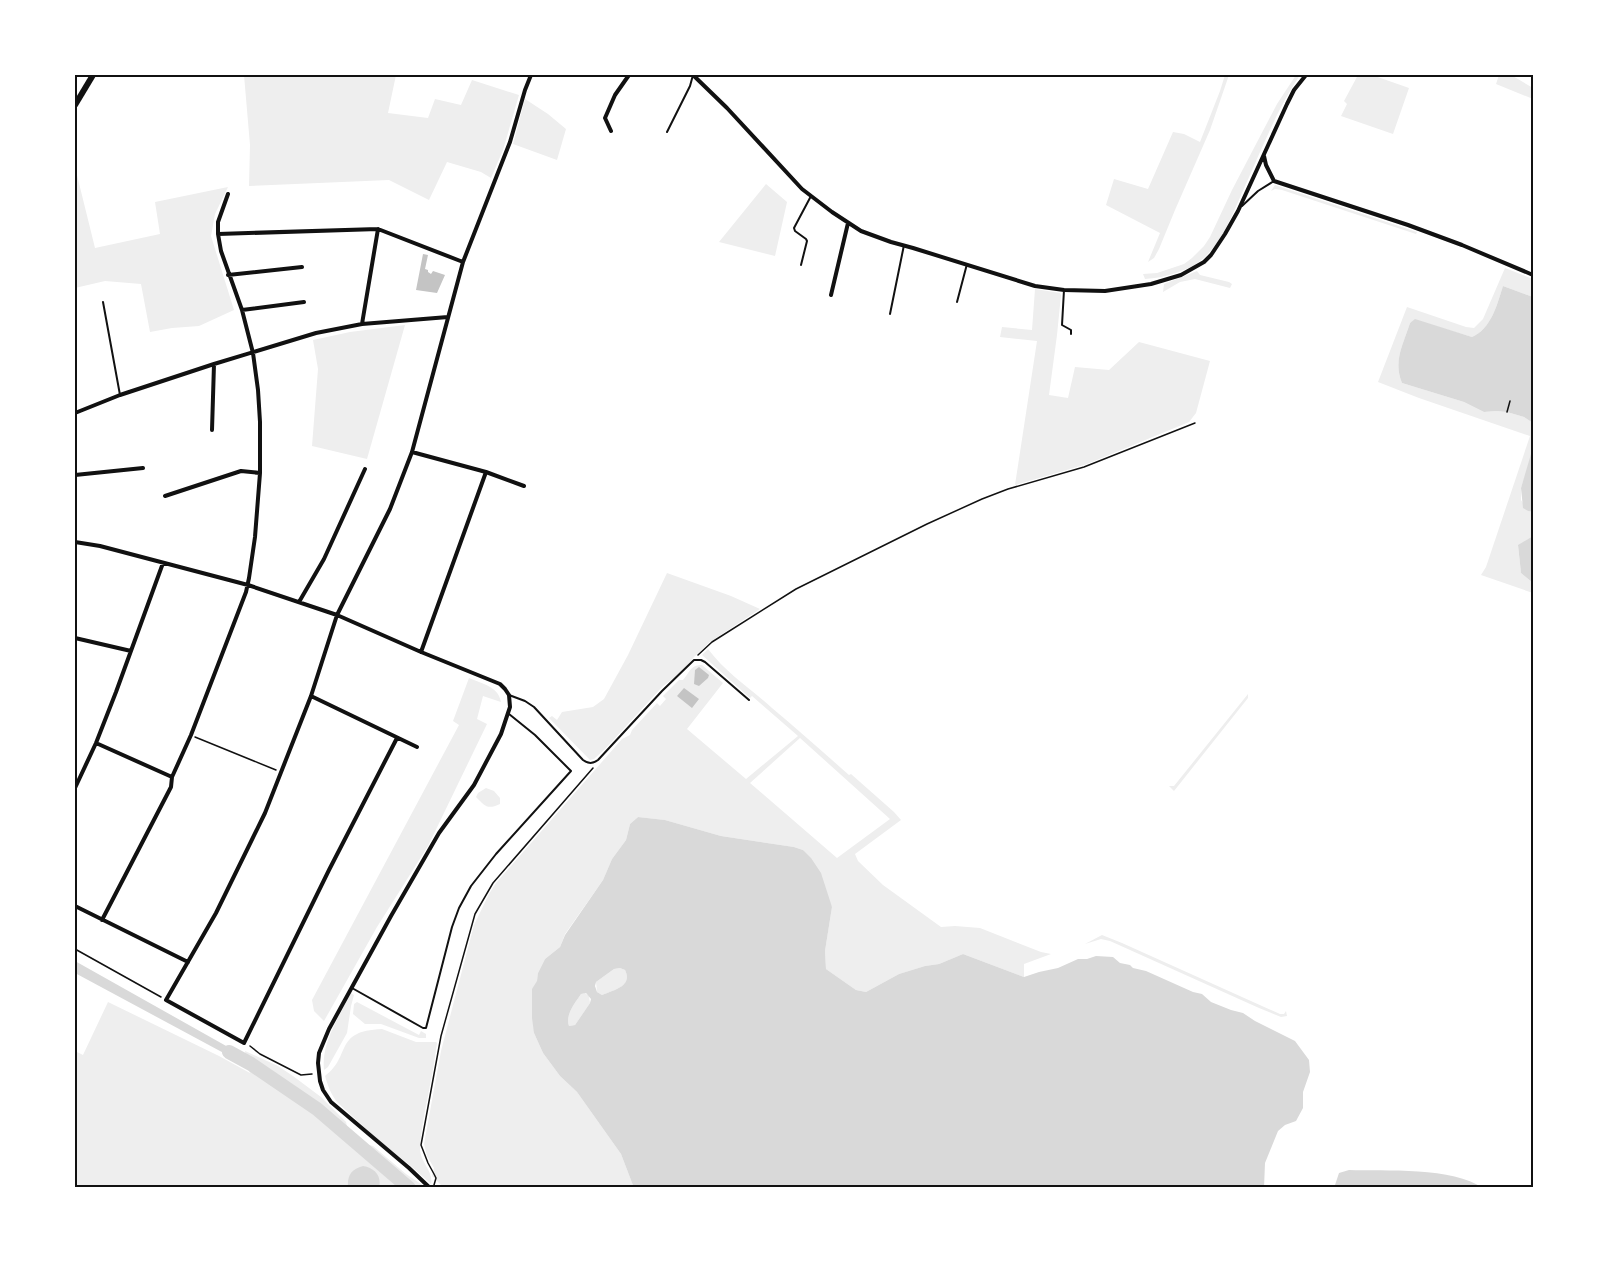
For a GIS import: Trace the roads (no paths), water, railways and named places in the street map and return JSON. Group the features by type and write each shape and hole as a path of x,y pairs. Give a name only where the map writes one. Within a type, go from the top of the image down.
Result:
{"main road":[{"path":"75,105 93,75"}],"street":[{"path":"397,738 244,1043 166,1000 229,888 265,813 311,696 337,615 381,529 412,452 463,262 510,142 531,75"},
{"path":"611,131 605,118 615,95 629,75"},
{"path":"693,75 802,189 848,223 873,237 1035,285 1064,290 1105,291 1143,286 1181,275 1211,255 1238,211 1294,90 1306,75"},
{"path":"1264,156 1274,181 1419,229 1533,274"},
{"path":"102,921 171,787 172,777 191,735 248,585 255,537 260,473 259,400 253,353 242,310 228,275 218,234 218,222 228,195"},
{"path":"831,295 848,223"},
{"path":"218,234 378,229 463,262"},
{"path":"362,324 378,229"},
{"path":"228,275 302,267"},
{"path":"242,310 304,302"},
{"path":"75,413 214,364 316,333 362,324 448,317"},
{"path":"212,430 214,364"},
{"path":"412,452 486,472 524,486"},
{"path":"75,475 143,468"},
{"path":"299,602 324,559 364,470"},
{"path":"165,496 241,471 260,473"},
{"path":"421,652 486,472"},
{"path":"75,542 100,546 248,585 337,615 500,684 509,695 509,713 497,742 474,785 439,832 391,916 328,1029 320,1053 320,1081 331,1102 431,1188"},
{"path":"75,788 116,692 163,563"},
{"path":"75,638 131,651"},
{"path":"311,696 417,747"},
{"path":"96,743 172,777"},
{"path":"75,906 188,962"}],"lane":[{"path":"667,132 690,86 693,75"},
{"path":"1238,211 1258,191 1274,181"},
{"path":"801,265 807,241 794,228 811,196"},
{"path":"890,314 904,245"},
{"path":"957,302 967,264"},
{"path":"1064,290 1062,325 1071,330 1071,334"},
{"path":"104,302 120,396"},
{"path":"509,695 534,707 583,760 591,764 598,760 694,660 705,662 748,700"},
{"path":"352,988 426,1028 452,927 471,886 496,854 571,771 536,735 509,713"}],"waterway":[{"path":"229,1052 251,1064 317,1109 409,1188"}]}
